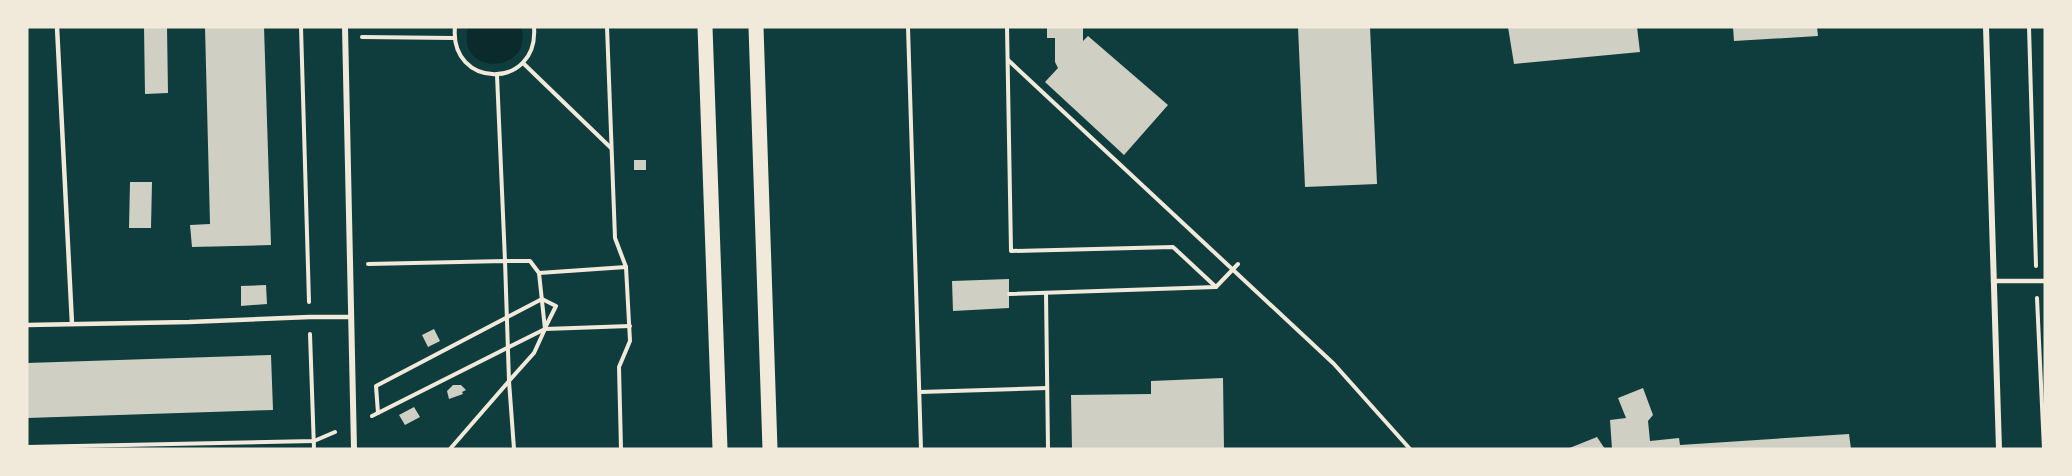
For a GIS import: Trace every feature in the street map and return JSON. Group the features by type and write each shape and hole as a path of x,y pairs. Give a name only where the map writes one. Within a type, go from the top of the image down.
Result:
{"main road":[{"path":"705,27 720,449"},
{"path":"756,27 770,449"}],"street":[{"path":"345,27 354,449"},
{"path":"1986,27 1999,449"}],"lane":[{"path":"57,27 72,324"},
{"path":"1993,281 2045,281"},
{"path":"27,325 189,322 310,316 350,317"}],"path":[{"path":"301,27 314,449"},
{"path":"455,27 454,38 457,50 464,61 473,69 484,74 497,75 516,69 523,63 531,52 534,27"},
{"path":"607,27 615,238 626,267 630,326 630,341 619,367 621,449"},
{"path":"908,27 921,449"},
{"path":"1007,27 1011,251 1173,247 1216,287"},
{"path":"2029,27 2044,449"},
{"path":"345,37 454,38"},
{"path":"1008,60 1334,364 1410,449"},
{"path":"523,63 612,148"},
{"path":"497,75 507,347 514,449"},
{"path":"349,264 530,261 539,273 545,329"},
{"path":"1009,294 1216,287 1238,264"},
{"path":"539,273 626,267"},
{"path":"1046,293 1048,449"},
{"path":"378,413 376,386 542,299"},
{"path":"450,449 534,353 556,306 542,299"},
{"path":"27,447 314,441 378,413 545,329 630,326"},
{"path":"920,392 1047,388"}],"water":[{"path":"468,27 521,27 522,43 517,54 507,61 495,64 483,62 473,55 467,44"}],"building":[{"path":"144,27 167,27 168,93 145,94"},
{"path":"205,27 264,27 271,245 192,247 190,225 210,224"},
{"path":"1047,27 1083,27 1083,41 1088,36 1168,105 1124,155 1045,82 1058,68 1055,62 1055,38 1047,38"},
{"path":"1298,27 1370,27 1377,184 1305,187"},
{"path":"1508,27 1637,27 1640,52 1514,64"},
{"path":"1733,27 1817,27 1818,36 1734,41"},
{"path":"634,160 646,160 646,170 634,170"},
{"path":"130,182 152,182 151,228 129,228"},
{"path":"1009,279 1009,308 953,311 952,281"},
{"path":"266,285 267,304 241,306 241,286"},
{"path":"434,329 440,341 428,347 422,335"},
{"path":"271,355 273,410 27,418 27,363"},
{"path":"1223,378 1224,449 1072,449 1071,395 1151,394 1151,381"},
{"path":"453,385 461,385 466,390 462,392 463,394 449,399 447,391"},
{"path":"1643,388 1653,415 1648,421 1650,441 1679,438 1680,445 1849,434 1851,449 1612,449 1610,420 1626,418 1618,398"},
{"path":"414,407 420,417 405,425 399,415"},
{"path":"1597,437 1605,449 1567,449"}]}
